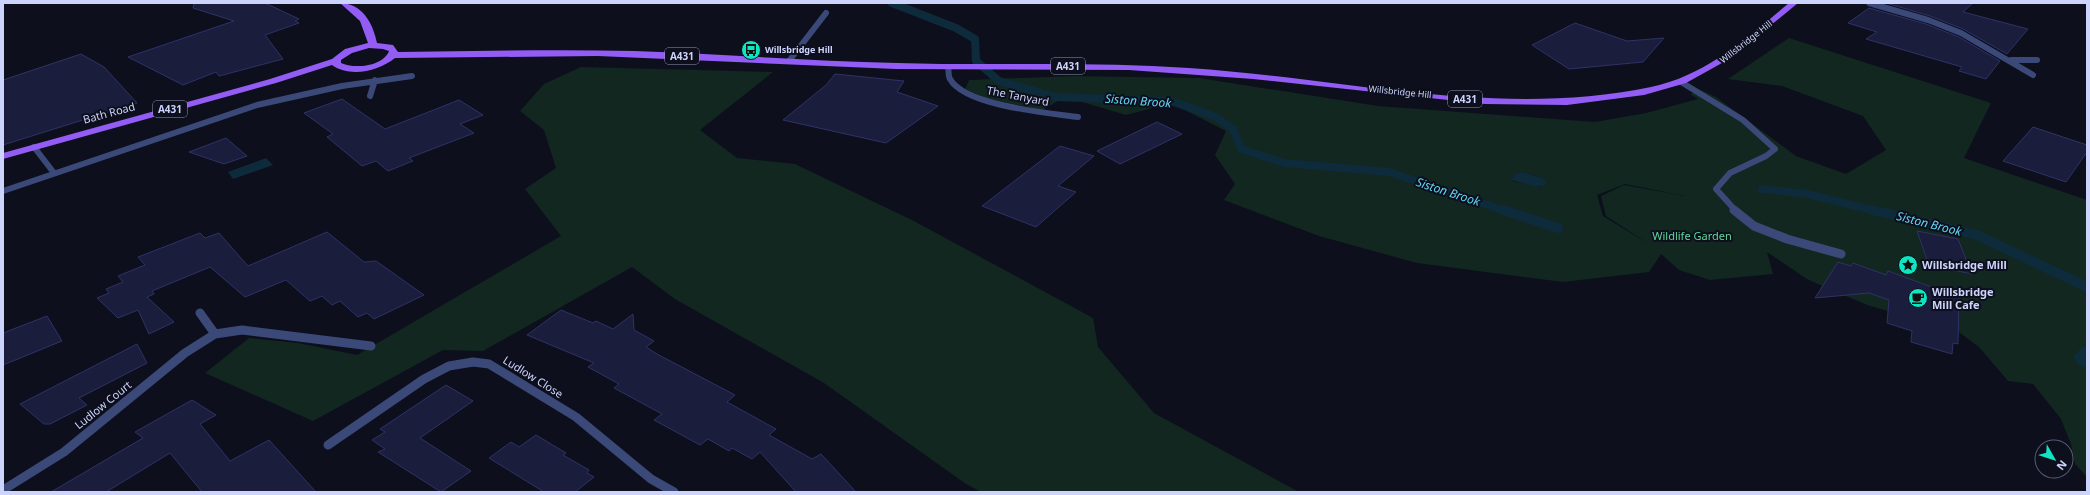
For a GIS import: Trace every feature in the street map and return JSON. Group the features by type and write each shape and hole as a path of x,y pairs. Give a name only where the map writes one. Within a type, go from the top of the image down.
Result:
{"main road":[{"path":"344,3 357,10 370,30 373,45"},
{"name":"Willsbridge Hill","path":"948,67 1027,66 1164,69 1283,79 1450,98 1523,102 1572,101 1617,97 1681,82 1719,64 1746,44 1794,3"},
{"name":"A431","path":"393,55 394,51 390,47 373,45 347,51 336,61 336,64 345,68 364,68 384,62 393,55 549,52 665,55 948,67"},
{"name":"Bath Road","path":"3,156 273,81 336,61"}],"street":[{"path":"1869,3 1928,20 1961,33 2010,60 2033,75"},
{"path":"789,61 826,13"},
{"path":"2010,60 2037,60"},
{"name":"The Tanyard","path":"948,67 950,80 963,92 989,102 1078,117"},
{"path":"3,191 257,105 300,94 375,80 412,76"},
{"path":"370,96 375,80"},
{"path":"1681,82 1728,108 1758,130 1775,149 1766,156 1730,173 1716,189 1730,206 1754,226 1840,254"},
{"path":"34,147 54,173"},
{"path":"200,313 215,334"},
{"name":"Ludlow Court","path":"3,490 64,452 185,353 215,334 242,330 371,346"},
{"name":"Ludlow Close","path":"328,445 424,379 443,369 450,366 473,362 489,364 576,417 651,480 674,492"}],"green space":[{"name":"Wildlife Garden","path":"1789,38 1991,103 1964,158 2087,200 2087,477 2075,464 2074,439 2069,439 2061,419 2033,384 2008,381 1979,347 1956,330 1870,306 1836,292 1807,279 1767,252 1773,274 1710,280 1679,270 1661,254 1649,272 1563,282 1417,263 1319,236 1224,200 1235,184 1215,155 1226,131 1171,103 1126,115 1065,97 1042,110 988,99 965,89 969,80 1072,76 1199,78 1378,106 1595,122 1646,113 1698,99 1690,94 1701,90 1716,97 1796,156 1846,174 1886,150 1863,116 1782,86 1728,79","holes":["1523,172 1539,177 1540,187 1512,181","1625,184 1685,196 1624,185 1601,196 1606,216 1649,244 1603,216 1597,195"]},
{"path":"581,67 773,72 700,130 737,158 795,164 914,221 1093,318 1098,347 1154,413 1299,492 981,492 966,484 824,383 675,299 632,267 483,351 443,350 313,421 205,373 249,338 298,343 357,355 561,236 525,189 556,168 544,130 520,111 544,84"}],"water":[{"path":"266,158 273,165 233,179 228,172"},
{"path":"1523,172 1542,178 1546,182 1545,185 1536,187 1511,180 1517,173"},
{"path":"2082,347 2087,347 2087,368 2078,364 2073,357"}],"building":[{"path":"194,3 265,3 299,19 295,21 299,23 265,35 283,59 219,76 216,72 183,85 128,57 234,21 193,8"},
{"path":"1886,3 1973,3 1963,12 2028,29 2007,54 1963,29 1930,16"},
{"path":"1869,8 1926,24 1959,37 2000,61 1986,79 1959,71 1962,67 1866,39 1877,32 1848,23"},
{"path":"1575,23 1627,41 1664,38 1643,62 1569,69 1532,45"},
{"path":"81,54 104,67 137,103 3,145 3,80"},
{"path":"835,74 904,81 897,92 938,106 886,143 783,120 826,85"},
{"path":"342,99 385,129 459,100 483,115 460,124 474,133 409,158 413,161 388,171 376,161 362,166 327,137 333,134 304,113"},
{"path":"1157,122 1182,134 1120,164 1097,151"},
{"path":"2033,127 2087,145 2087,152 2066,182 2003,161"},
{"path":"226,138 247,156 224,164 189,152"},
{"path":"1060,146 1094,156 1058,186 1076,192 1036,227 982,206"},
{"path":"1917,231 1958,239 1972,274 1929,265"},
{"path":"327,232 364,262 376,261 424,295 374,319 367,313 358,317 340,301 332,305 322,296 310,301 286,280 245,297 210,267 152,291 154,294 147,297 174,322 149,334 138,310 118,318 97,298 109,293 106,289 123,282 118,276 145,265 138,257 200,233 205,238 219,233 248,266"},
{"path":"1838,262 1851,266 1853,263 1886,275 1888,271 1959,297 1958,344 1953,343 1952,354 1911,342 1912,331 1887,323 1889,300 1869,293 1815,298"},
{"path":"561,310 593,323 596,321 613,329 633,314 634,330 654,341 646,347 735,395 727,402 776,429 769,435 812,459 821,454 856,492 796,492 760,452 752,459 732,448 729,451 708,439 700,445 654,420 662,414 614,388 619,384 588,367 594,363 527,335"},
{"path":"47,316 62,341 3,365 3,333"},
{"path":"137,344 147,363 79,398 87,405 50,424 44,424 20,404"},
{"path":"446,385 473,401 420,438 471,471 441,492 378,452 385,449 372,440 385,432 380,429"},
{"path":"192,400 216,415 200,424 230,461 269,440 316,492 202,492 170,453 106,492 51,492 143,438 135,432"},
{"path":"536,435 566,453 563,455 589,470 587,473 594,477 575,492 544,492 489,458 511,442 519,447"}],"waterway":[{"name":"Siston Brook","path":"892,3 956,28 975,39 976,61 999,81 1056,97 1171,101 1216,117 1233,129 1241,149 1284,163 1389,172 1503,210"},
{"name":"Siston Brook","path":"1762,189 1807,194 1876,211"},
{"name":"Siston Brook","path":"1503,210 1558,228"},
{"name":"Siston Brook","path":"1872,210 1977,235 2087,287"}],"place":[{"name":"Willsbridge Hill","path":"751,50"},
{"name":"Willsbridge Mill","path":"1908,265"},
{"name":"Willsbridge Mill Cafe","path":"1918,298"}]}
